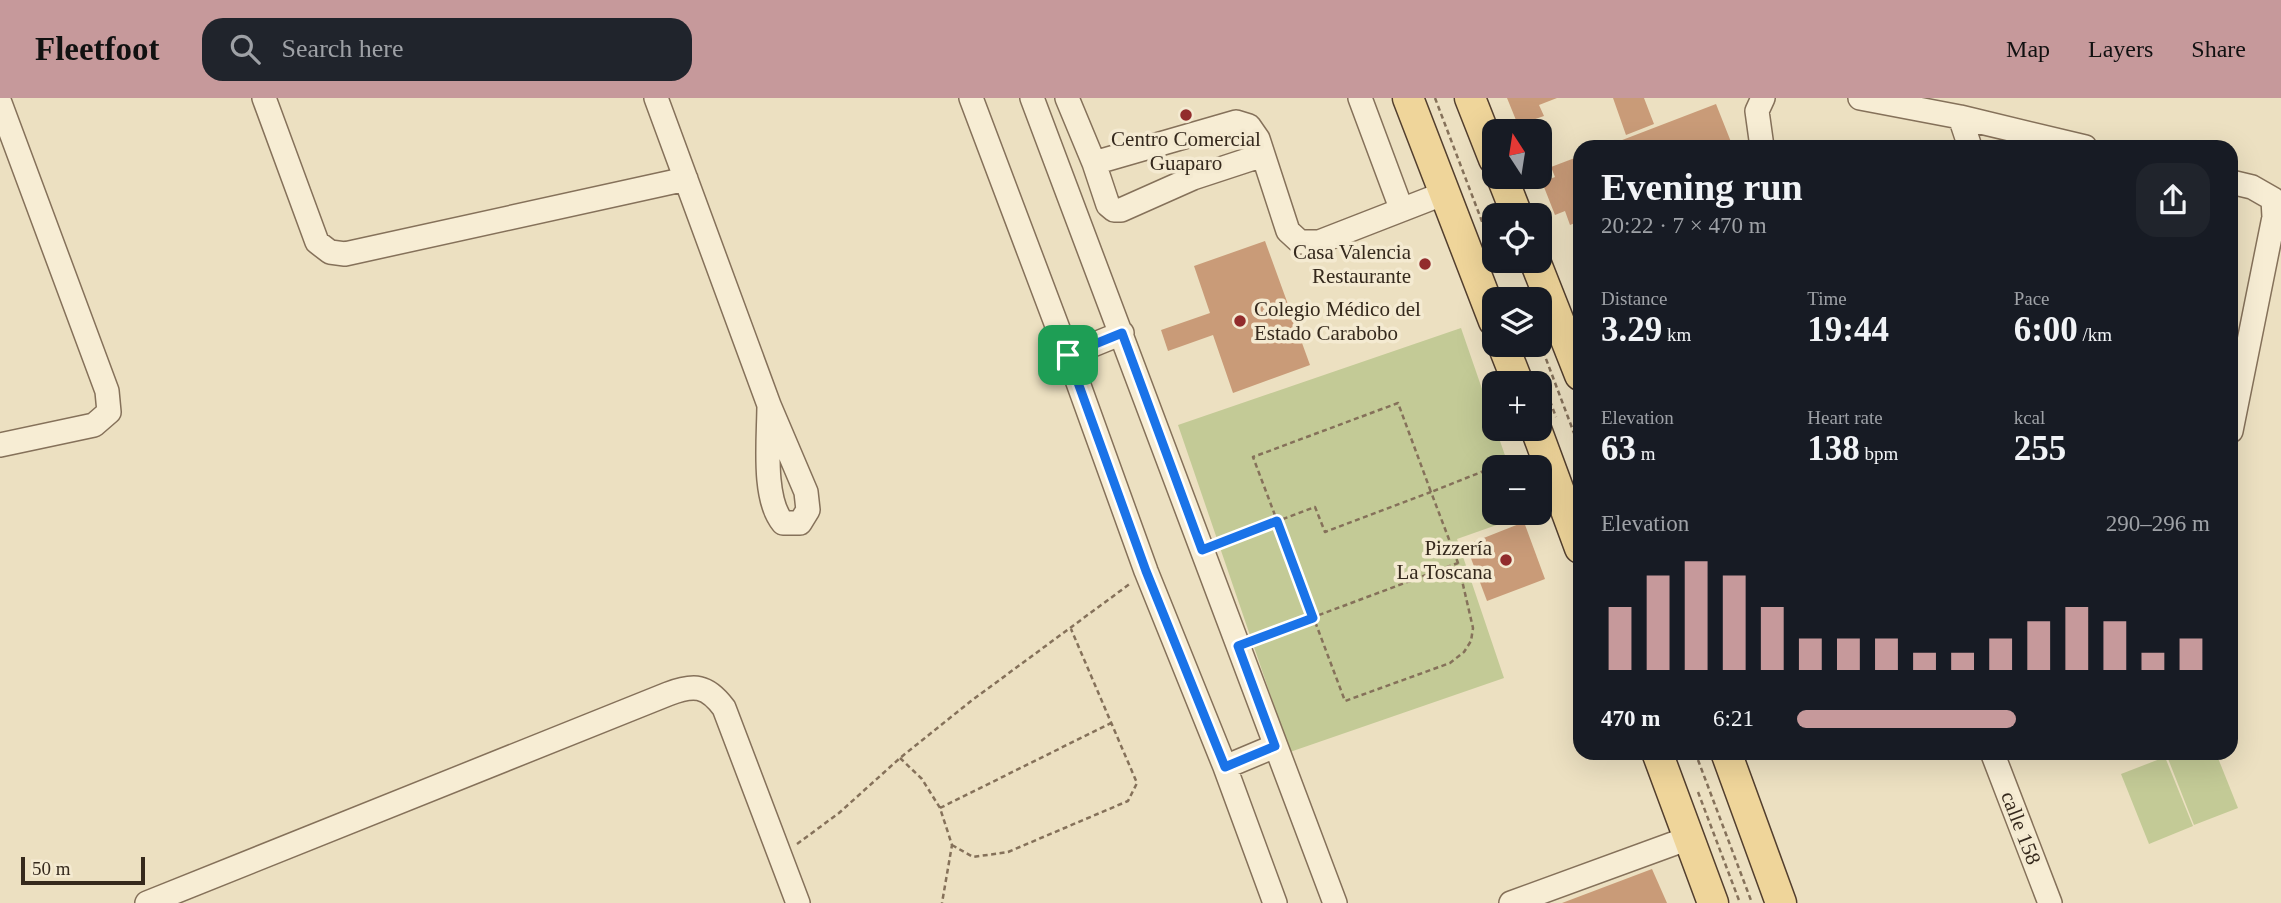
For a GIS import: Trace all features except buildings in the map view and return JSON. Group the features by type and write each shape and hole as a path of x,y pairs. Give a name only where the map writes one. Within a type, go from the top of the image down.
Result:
{"main road":[{"path":"1408,98 1482,290"},
{"path":"1470,98 1482,128"},
{"path":"1540,273 1573,357"},
{"path":"1513,357 1524,371"},
{"path":"1548,441 1573,525"},
{"path":"1660,760 1713,903"},
{"path":"1729,760 1781,903"}],"street":[{"path":"264,98 317,242 330,252 345,254 686,180"},
{"path":"656,98 769,405"},
{"path":"971,98 1146,571 1225,767 1275,903"},
{"path":"1032,98 1335,903"},
{"path":"1068,98 1108,205 1114,211 1193,178 1263,155"},
{"path":"1360,98 1401,208"},
{"path":"1761,140 1757,111 1763,98"},
{"path":"1860,98 1959,117 2056,140"},
{"path":"0,103 107,391 109,412 94,425 0,445"},
{"path":"1959,117 1967,140"},
{"path":"1094,163 1237,122 1250,126 1258,139 1288,231 1300,242 1319,242 1445,193"},
{"path":"2238,184 2252,187 2273,199 2274,217 2238,396"},
{"path":"1068,355 1122,333"},
{"path":"147,903 683,688 700,688 714,695 724,708 799,903"},
{"path":"1225,767 1275,746"},
{"name":"calle 158","path":"1995,760 2050,903"},
{"path":"1511,903 1689,838"}],"path":[{"path":"1435,98 1482,221"},
{"path":"1545,357 1573,430"},
{"path":"1398,402 1431,492 1458,563 1473,628 1471,641 1464,652 1450,663 1345,701 1253,457 1398,402"},
{"path":"1512,455 1532,441"},
{"path":"1202,550 1315,507 1325,532 1482,472"},
{"path":"1238,646 1458,563"},
{"path":"781,857 839,813 900,758 971,702 1146,571"},
{"path":"952,845 972,857 1008,852 1128,801 1137,783 1071,629"},
{"path":"940,808 1111,723"},
{"path":"900,758 922,779 940,808 952,845 942,903"},
{"path":"1698,760 1752,903"},
{"path":"1698,790 1740,903"}],"green space":[{"path":"1461,328 1482,389 1482,441 1500,441 1505,455 1482,455 1482,525 1497,525 1457,539 1504,678 1290,752 1178,425"},
{"path":"2157,760 2166,760 2193,826 2149,844 2121,774"},
{"path":"2169,760 2219,760 2238,808 2194,825"}],"place":[{"name":"Centro Comercial Guaparo","path":"1186,115"},
{"name":"Casa Valencia Restaurante","path":"1425,264"},
{"name":"Colegio Médico del Estado Carabobo","path":"1240,321"},
{"name":"Pizzería La Toscana","path":"1506,560"}],"route":[{"path":"1122,333 1202,550 1277,521 1313,618 1238,646 1275,746 1225,767 1146,571 1068,355 1122,333"}]}
